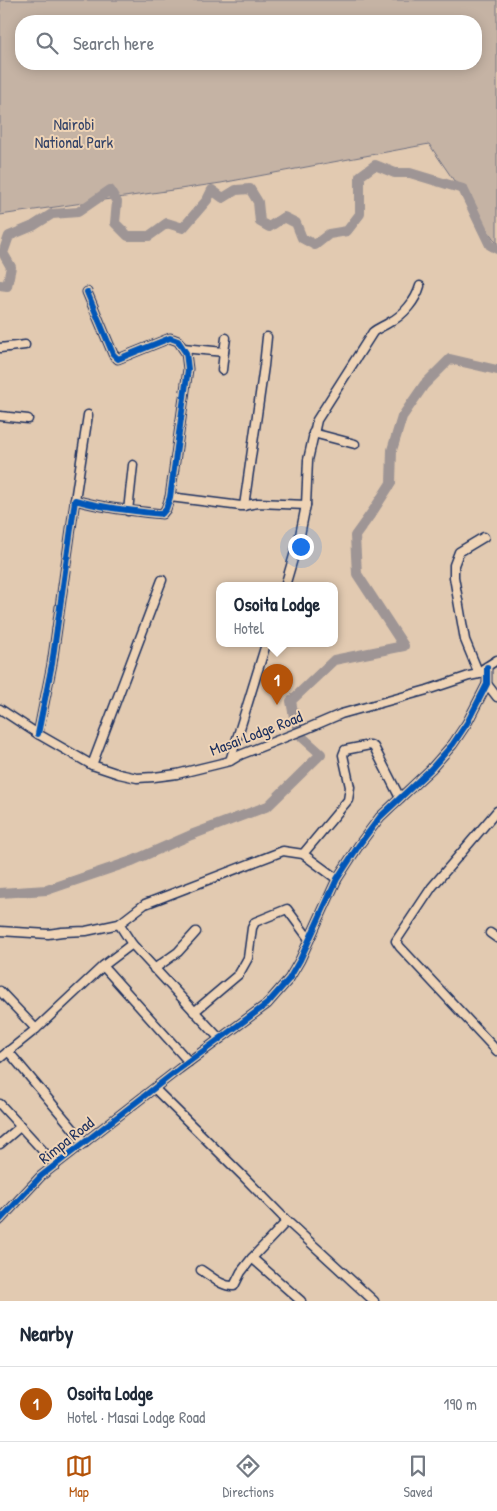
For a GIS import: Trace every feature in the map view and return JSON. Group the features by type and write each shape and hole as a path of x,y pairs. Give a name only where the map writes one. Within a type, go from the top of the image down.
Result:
{"street":[{"path":"286,582 300,535 306,505 308,460 317,420 373,332 393,321 413,302 420,286"},
{"path":"75,500 162,514 170,497 188,369 186,353 178,341 170,338 118,359 113,354 87,292"},
{"path":"222,370 226,338"},
{"path":"244,506 267,338"},
{"path":"0,348 25,345"},
{"path":"183,348 224,352"},
{"path":"38,734 52,664 88,415"},
{"path":"0,416 28,419"},
{"path":"314,433 355,444"},
{"path":"128,510 133,465"},
{"path":"170,497 244,506 258,503 306,505"},
{"path":"479,674 465,640 454,577 454,565 459,552 484,537"},
{"path":"92,765 162,580"},
{"path":"230,761 265,647"},
{"name":"Masai Lodge Road","path":"0,710 92,765 116,774 137,778 154,778 230,761 240,755 341,714 479,674 497,660"},
{"path":"487,667 487,684 497,698"},
{"name":"Rimpa Road","path":"0,1220 28,1189 56,1166 267,1004 293,973 337,879 359,845 380,817 431,769 452,744 467,723 487,684"},
{"path":"303,854 348,800 350,787 343,755 345,750 374,747 400,798"},
{"path":"497,811 432,887 396,941 400,948 497,1050"},
{"path":"0,931 48,934 86,931 119,924 145,904 284,851 303,854 337,879"},
{"path":"194,1012 239,974 248,958 252,928 255,922 287,909 309,939"},
{"path":"119,924 132,944 220,1039"},
{"path":"154,969 178,952 196,932"},
{"path":"490,933 497,938"},
{"path":"0,1058 36,1030 103,966 132,944"},
{"path":"103,966 189,1062"},
{"path":"0,991 36,1030"},
{"path":"8,1051 86,1143"},
{"path":"155,1089 286,1221 374,1301"},
{"path":"0,1104 56,1166"},
{"path":"0,1144 21,1126"},
{"path":"201,1270 223,1284 234,1286 240,1272 286,1221"},
{"path":"252,1258 301,1301"}],"green space":[{"name":"Nairobi National Park","path":"0,0 497,0 497,244 429,144 221,183 0,215"}],"waterway":[{"path":"0,285 7,286 11,267 3,253 9,236 33,226 52,214 78,212 110,190 117,202 115,223 128,236 149,236 167,223 183,228 207,200 212,190 223,198 236,190 250,189 258,202 260,222 269,227 284,217 296,223 302,238 315,245 329,234 347,231 360,214 360,176 375,165 395,173 410,173 463,189 490,245 497,249"},
{"path":"0,893 47,890 132,861 191,835 268,806 321,754 302,737 295,722 291,701 334,660 404,646 357,574 355,536 391,483 392,450 402,417 424,385 450,359 497,370"}],"cycle path":[{"path":"38,734 52,664 75,500 107,507 162,514 170,497 188,369 186,353 178,341 170,338 118,359 113,354 87,292"},
{"path":"0,1220 41,1176 179,1069 267,1004 289,979 300,960 337,879 359,845 380,817 431,769 453,744 467,723 487,684 487,667"}],"place":[{"name":"Osoita Lodge","path":"277,705"}]}
